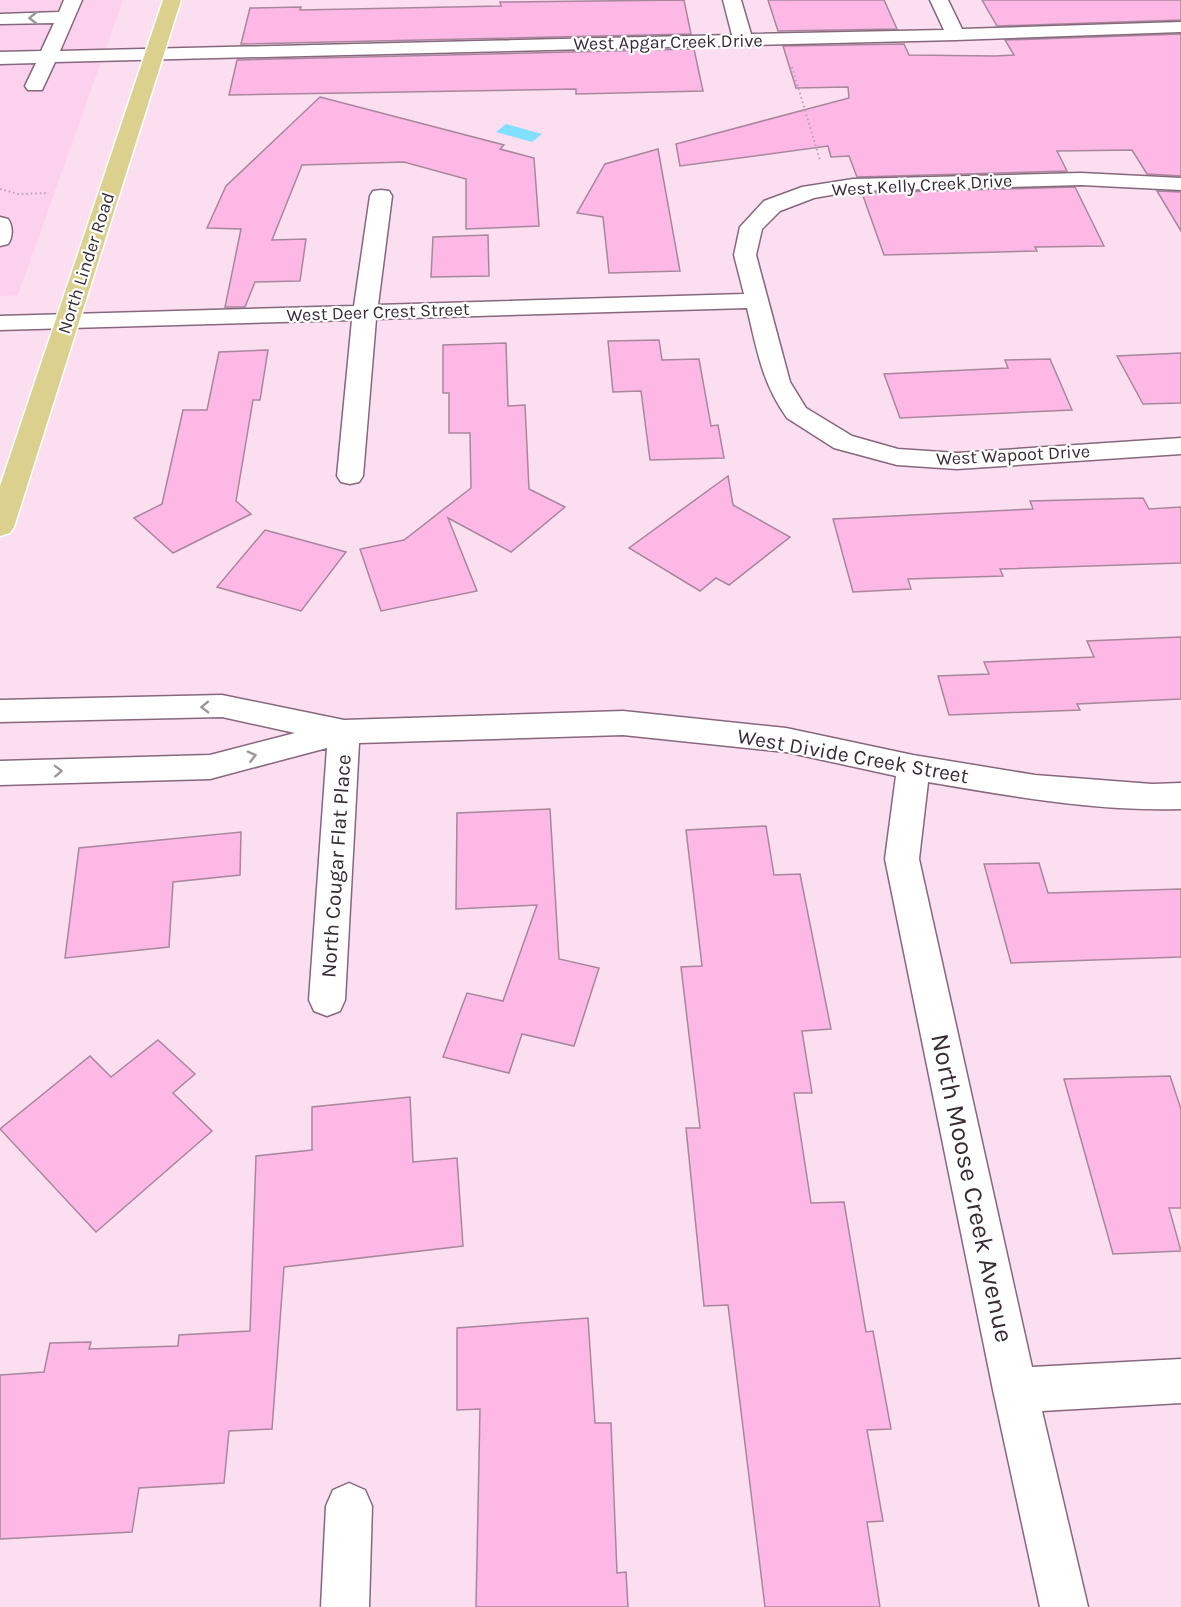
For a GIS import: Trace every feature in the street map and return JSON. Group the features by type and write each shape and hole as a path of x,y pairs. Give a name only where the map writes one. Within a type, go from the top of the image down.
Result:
{"main road":[{"name":"North Linder Road","path":"0,527 172,0"}],"street":[{"path":"35,86 73,0"},
{"path":"732,0 743,40"},
{"path":"939,0 956,35"},
{"path":"0,19 65,17"},
{"name":"West Apgar Creek Drive","path":"52,49 155,53 956,35 1181,27"},
{"path":"0,42 52,49"},
{"path":"0,58 52,49"},
{"name":"West Kelly Creek Drive","path":"757,301 745,255 751,227 772,206 810,192 853,185 1082,179 1181,184"},
{"path":"350,476 365,312 381,196"},
{"path":"0,224 0,239"},
{"name":"West Deer Crest Street","path":"0,323 757,301"},
{"name":"West Wapoot Drive","path":"757,301 778,382 796,413 843,442 897,457 957,461 1181,446"},
{"name":"West Divide Creek Street","path":"0,711 222,706 345,732"},
{"name":"West Divide Creek Street","path":"0,773 210,767 345,732 623,723 786,740 913,767 1035,788 1152,797 1181,796"},
{"name":"North Cougar Flat Place","path":"327,1000 345,732"},
{"name":"North Moose Creek Avenue","path":"913,767 902,859 1015,1390 1064,1607"},
{"path":"1015,1390 1181,1381"},
{"path":"345,1607 349,1506"}],"path":[{"path":"791,66 816,152 823,167"},
{"path":"0,189 18,194 49,193"}],"shaded area":[{"path":"0,0 123,0 18,295 0,296"}],"water":[{"path":"506,124 542,134 532,142 496,132"}],"building":[{"path":"684,0 691,34 241,44 250,8 301,7 300,10 501,6 500,2"},
{"path":"768,0 884,0 897,29 778,31"},
{"path":"982,0 1181,0 1181,20 997,26"},
{"path":"1181,34 1181,176 1147,174 1132,150 1057,151 1067,171 857,177 849,156 831,157 828,146 680,166 676,144 849,98 848,87 796,88 783,46 904,44 909,55 995,56 1014,55 1005,40"},
{"path":"694,49 703,91 576,94 576,89 229,95 237,60"},
{"path":"320,97 504,145 500,149 534,158 539,226 466,229 466,179 404,162 302,165 272,240 306,239 300,281 255,282 245,307 225,307 241,229 207,228 226,186"},
{"path":"658,149 680,271 609,273 603,217 577,213 605,164"},
{"path":"1075,187 1104,246 1035,247 1037,251 884,255 862,193"},
{"path":"1157,191 1181,192 1181,231"},
{"path":"488,235 489,276 431,277 433,237"},
{"path":"659,340 662,360 699,359 711,426 718,425 724,458 650,460 641,391 613,392 608,341"},
{"path":"506,343 508,406 525,405 529,489 565,507 511,552 448,518 477,591 381,611 360,549 404,540 471,488 470,433 449,433 449,393 443,393 443,345"},
{"path":"268,350 260,400 253,400 236,501 251,514 173,553 134,518 162,504 183,410 207,410 219,352"},
{"path":"1181,353 1181,403 1143,404 1117,356"},
{"path":"1050,359 1072,410 900,418 884,374 1008,368 1005,360"},
{"path":"728,476 733,505 790,537 729,585 716,578 700,591 629,548"},
{"path":"1143,498 1149,509 1181,507 1181,563 1000,569 1003,576 908,579 911,589 853,592 833,519 1033,509 1030,501"},
{"path":"265,530 346,552 301,611 217,587"},
{"path":"1181,637 1181,699 1077,704 1080,710 949,715 938,676 989,674 984,662 1094,657 1087,641"},
{"path":"550,809 559,959 599,968 574,1046 522,1034 509,1073 443,1057 467,993 503,1001 537,905 456,909 457,813"},
{"path":"766,826 774,875 800,874 831,1029 802,1031 812,1093 794,1093 811,1203 844,1202 866,1332 873,1331 891,1429 867,1430 883,1521 867,1522 880,1607 765,1607 728,1305 704,1306 686,1128 700,1128 681,967 702,966 686,830"},
{"path":"241,832 240,875 173,882 169,947 65,958 79,848"},
{"path":"1039,863 1048,893 1181,889 1181,957 1011,963 984,864"},
{"path":"158,1040 195,1074 173,1093 212,1131 96,1232 0,1129 90,1056 111,1077"},
{"path":"1170,1076 1181,1109 1181,1208 1169,1208 1181,1251 1113,1254 1064,1079"},
{"path":"410,1097 413,1162 457,1158 463,1246 284,1267 272,1429 229,1431 224,1483 139,1488 132,1532 0,1539 0,1375 44,1372 50,1343 91,1342 89,1349 178,1346 179,1335 250,1331 256,1156 312,1150 312,1107"},
{"path":"588,1318 595,1423 611,1423 617,1573 626,1572 628,1607 476,1607 480,1409 457,1410 457,1328"}]}
